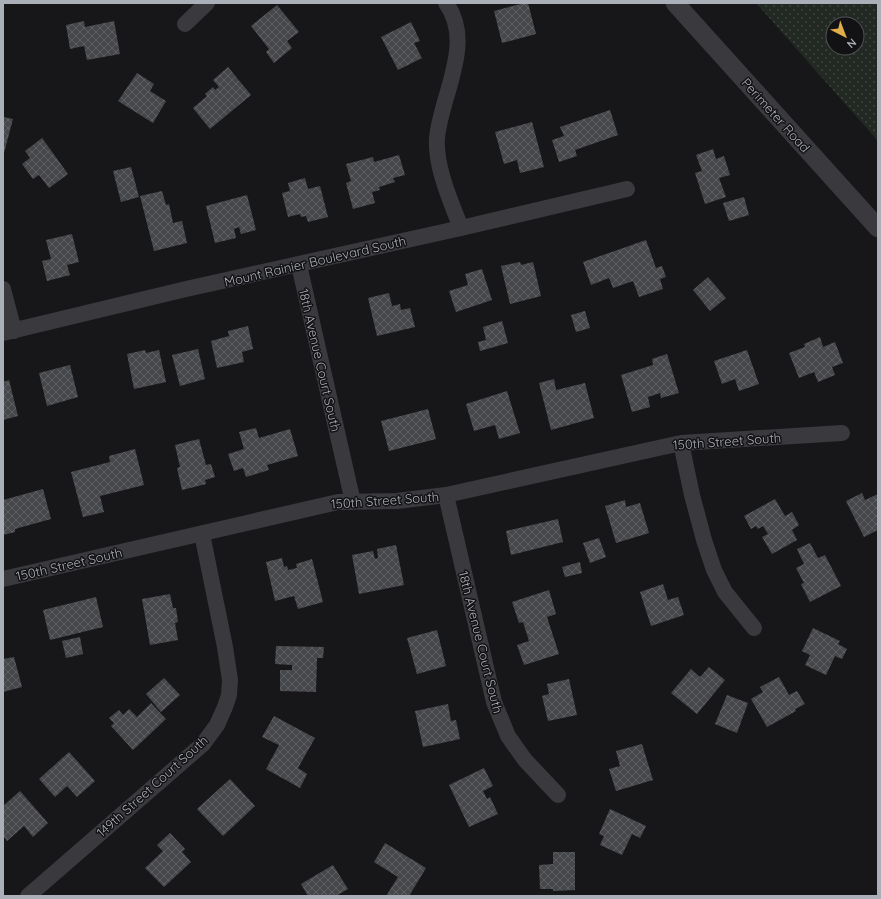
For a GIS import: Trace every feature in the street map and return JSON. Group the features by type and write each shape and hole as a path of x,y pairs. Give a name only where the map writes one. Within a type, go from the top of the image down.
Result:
{"street":[{"path":"185,24 207,3"},
{"path":"446,3 451,10 456,25 457,46 456,58 437,139 439,161 443,176 461,228"},
{"name":"Perimeter Road","path":"674,3 878,228"},
{"name":"Mount Rainier Boulevard South","path":"8,332 627,189"},
{"name":"18th Avenue Court South","path":"298,265 353,502"},
{"path":"3,289 8,332"},
{"name":"150th Street South","path":"3,579 202,534 320,505 338,502 396,500 446,495 681,443 842,433"},
{"path":"681,443 692,495 714,570 725,592 754,628"},
{"name":"18th Avenue Court South","path":"446,495 494,702 508,736 525,760 558,795"},
{"name":"149th Street Court South","path":"28,896 203,744 217,725 229,695 230,680 225,647 202,534"}],"shaded area":[{"path":"756,3 878,3 878,141"}],"building":[{"path":"528,3 536,34 502,43 494,11"},
{"path":"277,5 299,32 287,41 292,48 274,63 266,52 269,49 251,26"},
{"path":"84,21 85,27 114,21 120,54 87,60 84,46 70,49 66,25"},
{"path":"411,22 420,41 414,43 422,58 398,70 381,37"},
{"path":"228,67 251,95 210,129 193,108 207,96 205,94 213,87 215,90 219,87 213,80"},
{"path":"137,73 154,84 150,91 166,101 153,123 118,101"},
{"path":"610,110 618,135 575,150 577,156 559,162 552,140 564,136 560,127"},
{"path":"3,117 13,119 4,153 3,153"},
{"path":"532,122 544,167 520,173 517,160 504,164 495,132"},
{"path":"42,138 68,174 49,188 39,175 33,179 22,164 30,158 25,151"},
{"path":"713,149 716,159 724,156 730,175 719,178 726,197 705,204 695,173 702,171 696,155"},
{"path":"399,155 405,175 393,178 395,182 379,187 380,190 372,192 375,203 353,209 346,183 351,181 346,164 373,157 374,162"},
{"path":"131,167 139,197 121,202 113,171"},
{"path":"305,178 308,189 320,186 328,217 308,222 306,216 301,217 300,214 288,217 282,193 290,191 288,183"},
{"path":"162,191 166,205 169,204 173,223 182,221 187,243 154,251 140,196"},
{"path":"247,195 256,230 241,234 239,227 234,229 236,238 215,243 206,206"},
{"path":"744,197 749,215 729,221 723,203"},
{"path":"72,234 79,262 67,265 70,275 47,281 42,261 51,259 46,240"},
{"path":"646,240 656,268 662,266 666,277 660,279 663,289 639,297 633,281 613,288 609,278 591,285 583,262"},
{"path":"520,262 521,265 533,262 541,296 510,304 501,266"},
{"path":"482,269 492,300 456,312 449,291 468,285 465,274"},
{"path":"708,277 726,298 710,311 693,290"},
{"path":"389,293 392,306 400,304 401,310 410,308 415,327 377,336 368,298"},
{"path":"585,311 590,328 576,332 571,315"},
{"path":"502,321 508,343 480,351 478,342 486,340 483,327"},
{"path":"248,326 253,349 242,352 244,362 217,368 211,341 229,336 228,331"},
{"path":"820,337 823,347 835,342 843,363 832,367 835,375 818,382 814,372 799,378 789,353 805,347 804,344"},
{"path":"198,349 205,379 180,386 172,355"},
{"path":"145,350 146,353 159,350 166,382 134,389 127,354"},
{"path":"747,350 759,384 739,391 735,379 722,384 714,361"},
{"path":"667,354 679,393 661,398 660,393 648,397 650,407 632,412 621,375 653,365 652,359"},
{"path":"70,365 78,397 47,406 39,373"},
{"path":"554,379 556,390 585,383 594,418 551,430 539,383"},
{"path":"9,380 18,416 3,420 3,382"},
{"path":"507,391 520,433 499,439 495,425 474,431 466,404"},
{"path":"428,409 436,439 389,451 381,421"},
{"path":"256,428 259,438 290,429 298,456 267,465 269,470 246,477 243,468 234,471 228,454 244,449 239,432"},
{"path":"199,439 206,465 211,464 215,477 205,480 206,484 182,490 177,468 180,467 175,445"},
{"path":"135,449 144,485 100,496 104,512 83,517 71,472 110,462 109,456"},
{"path":"43,489 51,519 15,529 15,532 3,535 3,500"},
{"path":"862,493 865,500 878,494 878,530 864,537 846,501"},
{"path":"775,499 785,516 792,512 799,525 792,530 797,540 772,554 762,537 768,534 763,526 758,529 756,526 751,529 744,516"},
{"path":"625,500 626,507 640,503 649,533 616,543 605,506"},
{"path":"558,519 563,542 511,555 506,531"},
{"path":"599,538 606,557 590,563 583,543"},
{"path":"810,543 818,558 825,555 841,586 810,602 801,584 804,583 796,568 804,564 797,549"},
{"path":"396,545 404,585 359,594 352,555 373,551 375,559 378,558 377,549"},
{"path":"282,558 284,567 287,566 288,570 297,568 296,564 312,559 323,602 298,609 294,596 275,601 266,562"},
{"path":"580,562 582,573 565,577 562,567"},
{"path":"663,584 668,600 678,597 684,615 651,626 640,592"},
{"path":"549,590 556,614 547,617 559,654 524,665 517,645 529,641 523,622 519,623 512,602"},
{"path":"170,594 173,608 176,608 178,622 175,623 178,640 150,645 142,599"},
{"path":"96,597 103,627 50,640 43,610"},
{"path":"813,628 840,641 838,644 847,649 842,659 835,656 826,675 805,665 810,655 802,651"},
{"path":"437,630 446,666 417,674 407,638"},
{"path":"80,637 83,654 66,658 62,641"},
{"path":"276,646 324,647 323,658 317,658 316,692 280,691 280,670 292,670 292,665 275,664"},
{"path":"14,657 22,687 3,692 3,659"},
{"path":"709,667 725,680 697,714 671,693 691,669 700,677"},
{"path":"779,677 789,695 797,691 805,704 795,709 796,711 767,727 751,699 763,692 760,687"},
{"path":"164,678 180,695 161,712 146,694"},
{"path":"569,679 577,715 548,721 542,696 549,694 547,684"},
{"path":"727,695 748,703 737,733 715,724"},
{"path":"151,703 166,719 133,750 111,726 114,723 109,718 119,710 123,715 129,709 137,717"},
{"path":"448,704 451,721 456,720 460,739 423,747 415,711"},
{"path":"274,716 315,738 298,768 307,774 300,788 266,769 279,745 262,737"},
{"path":"642,744 653,780 616,791 609,769 620,766 616,751"},
{"path":"69,752 95,781 77,797 67,786 55,797 39,779"},
{"path":"484,768 493,786 483,791 487,799 490,797 498,814 469,827 449,785"},
{"path":"230,779 255,806 223,836 197,809"},
{"path":"20,791 48,823 33,837 24,826 7,841 3,836 3,806"},
{"path":"610,809 646,826 640,838 632,834 622,855 600,845 604,836 599,834"},
{"path":"170,833 185,849 182,852 191,862 164,887 145,868 163,851 157,845"},
{"path":"385,843 426,868 409,896 386,896 398,877 374,862"},
{"path":"553,852 575,852 575,890 553,891 553,889 540,889 539,865 553,864"},
{"path":"333,865 348,889 336,896 308,896 301,884"}]}
